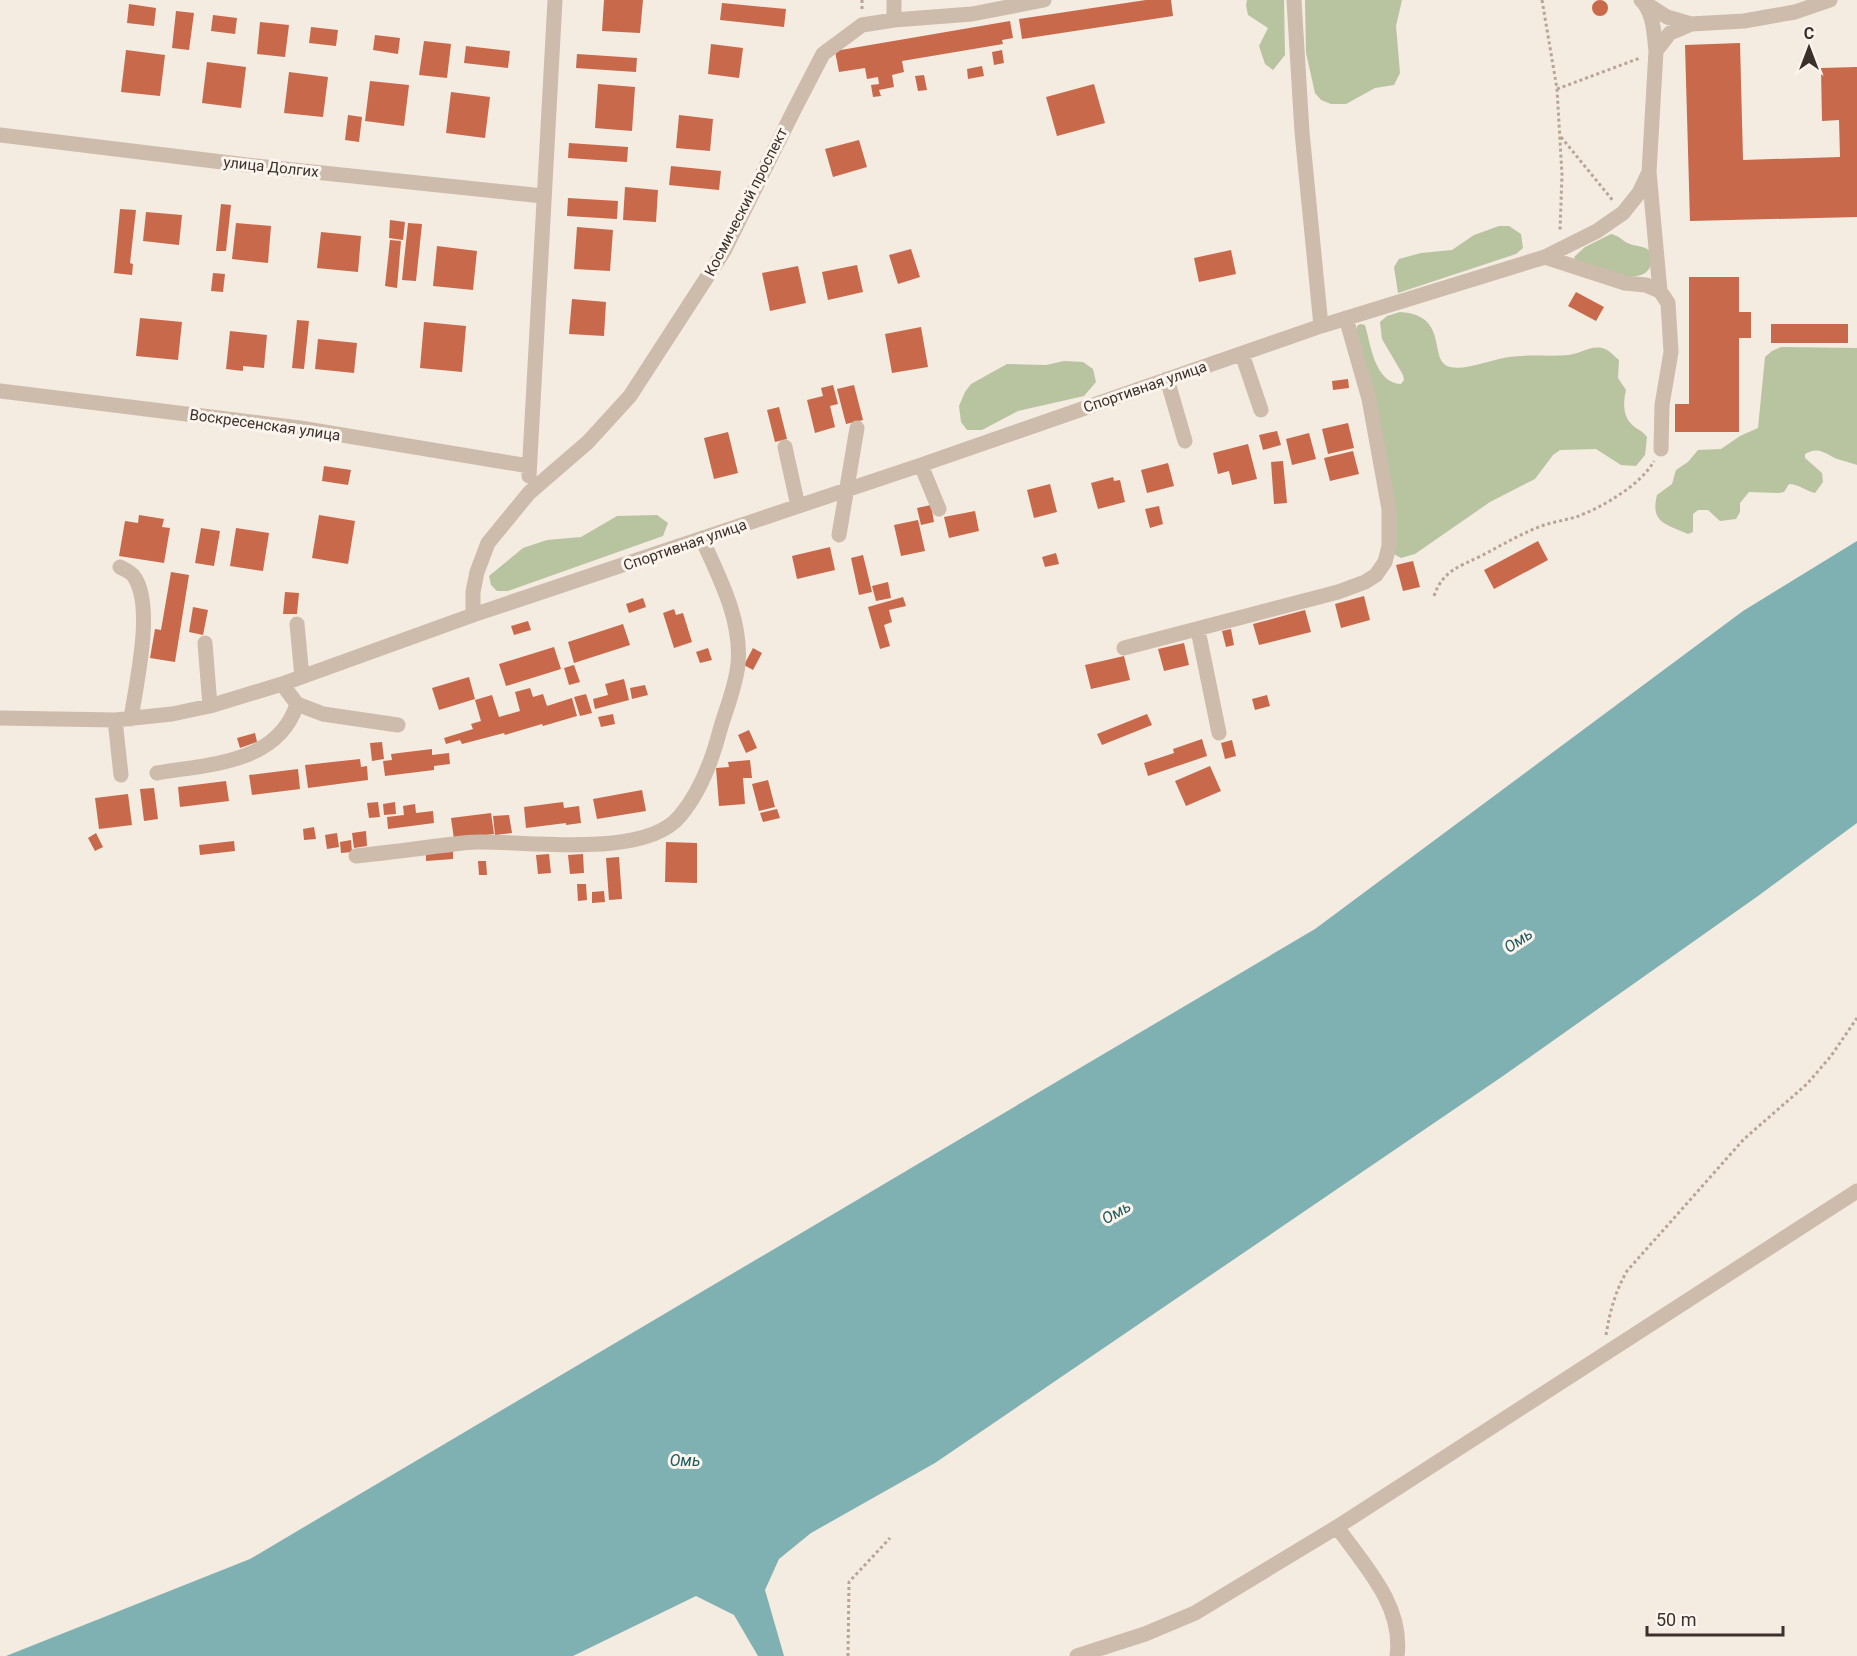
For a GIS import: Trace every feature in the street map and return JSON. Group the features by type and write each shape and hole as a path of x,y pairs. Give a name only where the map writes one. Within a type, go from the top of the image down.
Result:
{"street":[{"path":"529,493 555,0"},
{"path":"894,0 894,20"},
{"name":"Космический проспект","path":"473,615 473,592 477,572 489,543 529,493 588,442 630,396 724,251 823,54 862,26 894,20 972,14 1044,0"},
{"path":"1294,0 1302,132 1321,326"},
{"path":"1643,2 1667,17 1691,24 1744,21 1795,12 1830,0"},
{"path":"1643,2 1654,26 1656,51 1649,172 1660,291 1668,303 1671,352 1662,405 1661,449"},
{"path":"1656,51 1670,33 1691,24"},
{"name":"улица Долгих","path":"0,135 247,165 543,196"},
{"name":"Спортивная улица","path":"8,719 131,719 210,706 282,684 473,615 921,465 1321,326 1545,257 1597,231 1623,213 1639,193 1649,172"},
{"path":"1545,257 1660,291"},
{"path":"1124,648 1338,592 1365,582 1376,574 1385,562 1389,546 1389,509 1369,399 1346,318"},
{"path":"1242,354 1261,410"},
{"path":"1167,379 1185,441"},
{"name":"Воскресенская улица","path":"0,391 300,428 529,466"},
{"path":"839,535 857,428"},
{"path":"785,447 798,506"},
{"path":"921,465 939,509"},
{"path":"356,856 477,842 582,844 626,842 663,830 679,818 702,783 714,751 738,667 739,648 729,600 702,539"},
{"path":"120,567 135,577 141,594 145,622 131,719"},
{"path":"297,624 302,677"},
{"path":"1198,630 1220,733"},
{"path":"205,643 210,706"},
{"path":"282,684 297,704 323,714 398,725"},
{"path":"157,773 235,759 256,752 279,735 292,720 297,704"},
{"path":"115,720 122,775"},
{"path":"1082,1655 1145,1634 1195,1613 1336,1527 1857,1191"},
{"path":"1336,1527 1381,1588 1395,1620 1397,1656"}],"path":[{"path":"1542,0 1557,89 1562,175 1560,250"},
{"path":"1557,89 1656,51"},
{"path":"1560,135 1623,213"},
{"path":"1434,596 1439,582 1450,571 1512,539 1545,525 1577,516 1614,499 1652,466 1661,449"},
{"path":"1598,1359 1605,1342 1617,1287 1627,1271 1744,1139 1807,1084 1831,1056 1857,1018"},
{"path":"848,1656 849,1582 890,1538"}],"green space":[{"path":"1247,0 1284,0 1285,55 1273,70 1265,64 1259,46 1268,28 1248,15"},
{"path":"1305,0 1402,0 1396,26 1400,73 1394,85 1375,88 1346,104 1331,104 1321,100 1315,93 1306,53"},
{"path":"1499,226 1509,226 1521,234 1523,248 1516,254 1398,293 1394,267 1399,259 1421,253 1452,250 1474,235"},
{"path":"1611,234 1650,251 1649,269 1643,274 1625,276 1577,262 1574,257 1585,247"},
{"path":"1400,312 1416,315 1426,321 1436,338 1443,363 1450,367 1464,367 1516,356 1569,355 1591,348 1607,350 1619,360 1618,378 1626,390 1624,405 1628,420 1647,437 1645,455 1636,466 1621,465 1596,449 1560,450 1553,455 1535,479 1490,502 1415,554 1401,558 1392,553 1357,338 1357,326 1365,325 1372,353 1385,377 1401,384 1404,380 1403,375 1382,339 1380,322 1387,316"},
{"path":"1781,347 1857,348 1857,465 1821,451 1810,452 1805,454 1805,458 1822,473 1823,482 1815,493 1789,484 1784,492 1779,493 1749,492 1740,503 1740,512 1736,519 1720,521 1708,510 1698,510 1693,514 1693,532 1688,534 1667,525 1656,512 1657,495 1672,484 1676,470 1688,462 1698,450 1721,449 1740,436 1758,428 1765,357"},
{"path":"1064,361 1083,362 1093,369 1096,382 1084,396 1018,411 982,430 967,430 961,422 959,406 971,384 1007,364 1046,365"},
{"path":"657,515 668,523 663,536 508,591 497,591 491,585 489,576 523,548 547,540 581,537 617,516"}],"water":[{"name":"Омь","path":"1857,541 1857,823 1758,896 1503,1076 935,1463 811,1533 779,1559 765,1590 784,1656 758,1656 734,1615 696,1596 573,1656 6,1656 250,1559 1315,929 1743,611"}],"building":[{"path":"604,0 643,0 640,33 602,31"},
{"path":"1146,0 1171,0 1173,16 1022,39 1019,19"},
{"path":"1600,0 1608,8 1600,16 1592,8"},
{"path":"722,3 786,9 784,27 720,20"},
{"path":"129,4 156,8 154,26 127,23"},
{"path":"176,11 194,13 189,50 172,48"},
{"path":"213,15 237,18 235,34 211,31"},
{"path":"1010,21 1013,38 1002,40 1003,44 902,61 904,72 892,75 894,87 879,90 881,96 873,97 871,85 879,84 878,77 867,79 865,68 839,72 835,51"},
{"path":"260,22 289,25 285,57 257,54"},
{"path":"311,27 338,30 336,46 309,43"},
{"path":"375,35 400,38 398,54 373,50"},
{"path":"424,41 451,44 447,78 419,75"},
{"path":"1740,43 1743,160 1840,157 1839,120 1822,121 1821,68 1857,67 1857,217 1690,221 1685,45"},
{"path":"711,44 743,48 739,78 708,74"},
{"path":"466,46 510,51 508,68 464,63"},
{"path":"126,50 165,55 160,96 121,92"},
{"path":"1002,50 1004,63 994,65 992,52"},
{"path":"577,54 637,58 636,72 576,68"},
{"path":"207,62 246,67 241,108 202,103"},
{"path":"982,66 984,76 968,79 967,69"},
{"path":"289,72 328,77 323,117 284,113"},
{"path":"924,75 927,90 918,91 915,76"},
{"path":"370,81 409,85 404,126 365,121"},
{"path":"598,84 635,87 632,131 595,128"},
{"path":"1094,84 1105,123 1057,136 1046,97"},
{"path":"451,92 490,97 485,138 446,133"},
{"path":"348,115 362,117 359,142 345,140"},
{"path":"679,115 713,119 710,151 676,148"},
{"path":"859,140 867,167 833,177 825,149"},
{"path":"569,143 628,147 627,162 568,158"},
{"path":"671,166 721,171 719,190 669,185"},
{"path":"625,187 658,190 656,222 623,220"},
{"path":"568,198 618,201 617,219 567,216"},
{"path":"221,204 231,205 226,251 216,251"},
{"path":"120,209 136,210 130,263 133,264 132,275 114,273"},
{"path":"146,212 182,215 179,245 143,241"},
{"path":"390,220 405,222 403,240 389,238"},
{"path":"236,223 271,226 268,263 232,259"},
{"path":"408,223 422,224 416,281 402,280"},
{"path":"577,227 613,230 610,271 574,269"},
{"path":"321,232 361,236 358,272 317,268"},
{"path":"390,240 401,241 397,288 385,286"},
{"path":"437,246 477,251 473,290 433,286"},
{"path":"911,249 920,277 898,284 889,255"},
{"path":"1231,250 1236,274 1199,282 1194,258"},
{"path":"857,265 863,292 828,300 822,272"},
{"path":"798,266 806,303 770,311 762,273"},
{"path":"213,273 225,274 223,292 211,291"},
{"path":"1689,277 1739,277 1739,312 1751,312 1751,338 1739,338 1739,432 1675,432 1675,404 1689,404"},
{"path":"1576,292 1604,307 1596,321 1568,306"},
{"path":"572,299 606,302 604,336 569,334"},
{"path":"140,318 182,322 178,360 136,356"},
{"path":"297,320 309,321 304,369 292,368"},
{"path":"424,322 466,326 462,372 420,368"},
{"path":"1771,324 1848,324 1848,343 1771,343"},
{"path":"921,327 928,367 892,373 885,334"},
{"path":"230,331 267,335 264,368 243,366 243,371 226,369"},
{"path":"318,339 357,343 354,373 315,369"},
{"path":"1348,379 1349,388 1333,390 1332,381"},
{"path":"833,385 838,404 830,406 835,427 815,433 807,400 823,396 821,388"},
{"path":"854,385 863,420 846,424 837,389"},
{"path":"779,407 787,439 775,442 767,410"},
{"path":"1348,423 1354,448 1328,454 1322,429"},
{"path":"1277,431 1281,445 1263,450 1259,435"},
{"path":"728,432 738,473 714,479 704,438"},
{"path":"1309,433 1316,459 1292,465 1286,439"},
{"path":"1248,444 1257,479 1232,485 1229,471 1218,474 1213,453"},
{"path":"1353,451 1359,474 1330,481 1324,458"},
{"path":"1283,461 1287,503 1274,504 1271,462"},
{"path":"1168,463 1174,486 1147,493 1141,470"},
{"path":"324,466 351,470 348,485 322,481"},
{"path":"1113,477 1114,481 1120,480 1125,502 1098,509 1091,483"},
{"path":"1050,484 1057,512 1034,518 1027,490"},
{"path":"931,505 934,522 921,525 917,508"},
{"path":"1159,506 1163,524 1150,528 1145,509"},
{"path":"975,511 979,531 949,538 944,517"},
{"path":"139,515 164,519 162,527 170,528 164,563 119,556 125,521 138,523"},
{"path":"319,515 355,521 348,564 312,558"},
{"path":"918,520 925,551 901,556 894,525"},
{"path":"201,528 220,531 214,566 195,563"},
{"path":"236,528 269,533 263,571 230,566"},
{"path":"1538,541 1548,560 1494,589 1484,570"},
{"path":"830,547 835,570 797,579 792,556"},
{"path":"1056,553 1059,564 1045,567 1042,557"},
{"path":"863,555 872,592 859,595 851,558"},
{"path":"1413,561 1420,587 1403,591 1396,565"},
{"path":"171,572 189,575 175,662 150,658 155,629 161,630"},
{"path":"888,582 891,598 876,601 872,586"},
{"path":"285,592 299,593 297,614 283,614"},
{"path":"1364,596 1370,620 1341,628 1335,604"},
{"path":"903,597 906,606 889,610 892,622 884,625 890,646 880,649 868,607"},
{"path":"643,598 646,607 629,613 626,604"},
{"path":"193,607 208,610 203,635 189,632"},
{"path":"674,609 676,615 683,613 692,642 674,648 663,613"},
{"path":"1305,610 1311,632 1259,645 1253,624"},
{"path":"528,621 531,630 514,635 511,626"},
{"path":"623,624 630,645 574,663 568,642"},
{"path":"1231,629 1234,645 1226,647 1222,631"},
{"path":"1184,643 1189,665 1164,671 1158,649"},
{"path":"554,647 561,669 506,686 499,664"},
{"path":"708,648 712,660 700,663 696,652"},
{"path":"753,648 762,653 753,670 744,665"},
{"path":"1124,656 1130,680 1091,689 1085,665"},
{"path":"574,665 580,682 569,685 564,668"},
{"path":"469,677 475,699 439,710 432,688"},
{"path":"624,679 629,700 595,709 593,699 608,695 605,684"},
{"path":"645,685 648,695 632,699 630,688"},
{"path":"530,688 533,697 543,694 547,706 572,698 577,716 505,735 504,733 462,744 460,740 446,744 444,738 473,729 471,724 481,721 475,700 492,695 499,717 520,711 515,692"},
{"path":"586,694 592,713 580,716 574,697"},
{"path":"1267,695 1270,706 1255,710 1252,699"},
{"path":"613,714 615,724 601,727 598,717"},
{"path":"1147,714 1152,725 1102,745 1097,734"},
{"path":"749,730 757,748 746,753 738,735"},
{"path":"255,733 257,742 240,748 237,738"},
{"path":"1202,739 1207,756 1148,776 1144,763 1174,753 1173,749"},
{"path":"1232,740 1236,756 1225,759 1221,743"},
{"path":"382,742 384,759 372,761 370,743"},
{"path":"432,749 432,755 449,753 450,764 434,766 434,770 385,776 383,761 392,760 391,754"},
{"path":"360,759 361,767 367,766 368,780 308,788 305,765"},
{"path":"750,760 752,778 743,778 745,804 719,806 716,768 729,767 728,762"},
{"path":"1210,766 1221,791 1186,806 1175,781"},
{"path":"298,769 300,789 252,795 249,775"},
{"path":"768,780 775,807 759,811 752,784"},
{"path":"226,781 229,801 180,807 178,787"},
{"path":"154,788 158,819 144,821 140,789"},
{"path":"642,790 646,811 597,819 593,799"},
{"path":"128,794 132,825 99,829 95,798"},
{"path":"378,802 380,817 369,818 367,803"},
{"path":"395,802 396,814 384,815 383,804"},
{"path":"563,802 564,808 579,806 581,823 526,828 524,807"},
{"path":"415,804 416,813 433,811 434,823 388,829 387,817 404,815 403,806"},
{"path":"777,809 780,818 763,822 760,813"},
{"path":"491,813 494,834 454,839 451,818"},
{"path":"509,815 512,833 495,835 493,816"},
{"path":"314,827 316,839 304,840 303,829"},
{"path":"366,831 367,846 354,848 352,833"},
{"path":"96,833 103,847 95,851 88,838"},
{"path":"337,833 339,847 327,849 325,835"},
{"path":"351,840 352,852 341,853 340,842"},
{"path":"234,841 235,851 200,855 199,845"},
{"path":"666,842 697,843 697,883 665,882"},
{"path":"453,850 453,859 426,861 426,853"},
{"path":"549,854 551,873 538,874 536,855"},
{"path":"583,854 584,873 570,874 568,855"},
{"path":"619,857 622,899 609,900 606,858"},
{"path":"478,861 486,861 487,875 479,875"},
{"path":"577,884 586,884 587,900 578,901"},
{"path":"604,891 605,902 592,903 592,892"}]}
